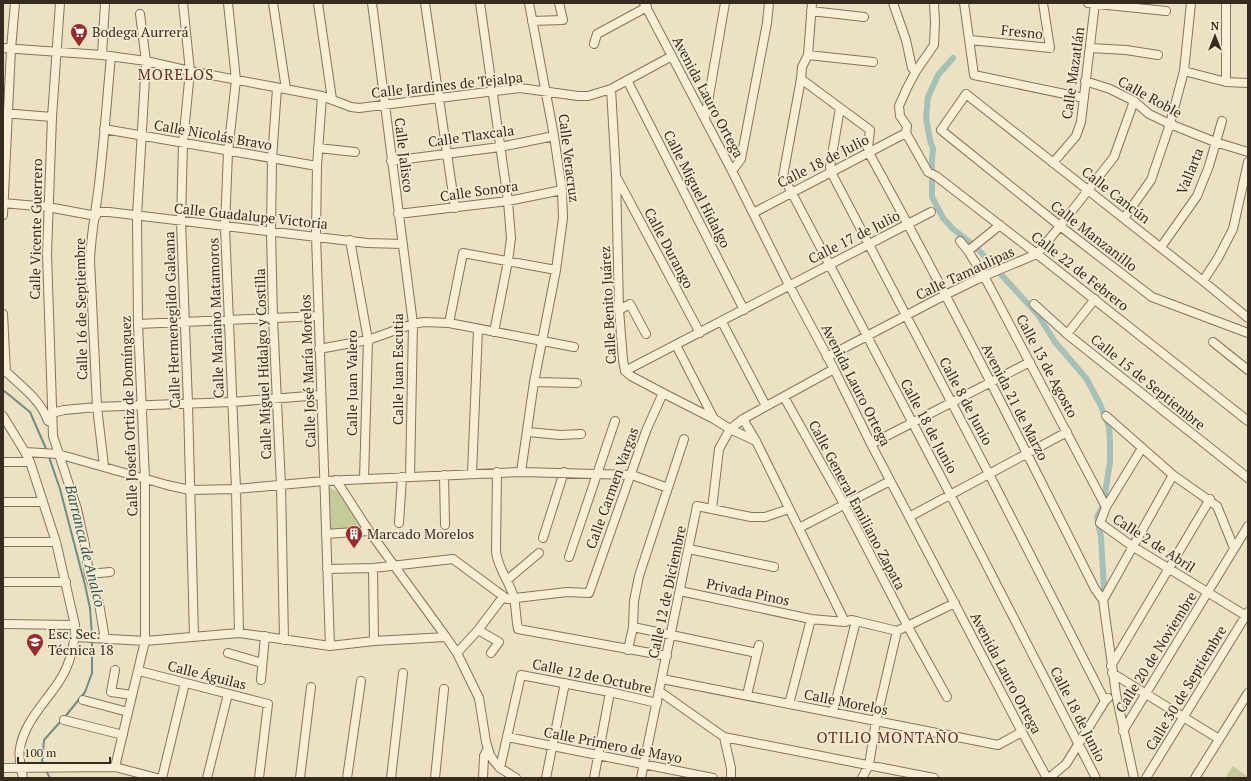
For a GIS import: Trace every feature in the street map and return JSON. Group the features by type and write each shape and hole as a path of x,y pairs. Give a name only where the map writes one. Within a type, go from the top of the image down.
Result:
{"street":[{"path":"3,215 7,48 15,3"},
{"name":"Calle Vicente Guerrero","path":"60,3 52,117 48,207 47,254 49,415 56,454 77,509 85,545 89,574 99,604 101,639"},
{"path":"102,55 105,3"},
{"name":"Calle Hermenegildo Galeana","path":"183,3 190,71 183,144 181,221 188,404 194,636"},
{"name":"Calle Mariano Matamoros","path":"228,3 236,80 228,152 225,227 236,489 240,633"},
{"path":"273,3 286,89"},
{"path":"7,48 146,60 190,71 332,99 318,3"},
{"name":"Calle Jalisco","path":"372,3 398,214"},
{"path":"425,3 455,208"},
{"path":"480,3 508,201 511,238 494,332"},
{"name":"Calle Veracruz","path":"521,472 528,432 534,382 556,270 563,218 562,190 554,136 529,3"},
{"path":"532,21 563,20 559,3"},
{"path":"705,119 725,3"},
{"path":"732,171 740,159 767,24 769,3"},
{"path":"893,3 906,40 912,68 916,71 935,42 934,3"},
{"path":"964,3 974,75 1084,98"},
{"name":"Fresno","path":"970,40 1050,48 1043,3"},
{"path":"1093,3 1166,11"},
{"name":"Calle Mazatlán","path":"1053,163 1076,136 1081,122 1090,48 1093,3"},
{"path":"1124,218 1147,188 1151,180 1170,124 1184,71 1191,3"},
{"path":"1226,3 1226,82"},
{"path":"594,44 597,34 645,5"},
{"name":"Avenida Lauro Ortega","path":"645,5 732,171 789,285 834,369 890,481 1022,732 1048,778"},
{"path":"864,17 811,7 808,55 873,62"},
{"name":"Calle Josefa Ortiz de Domínguez","path":"115,767 145,642 145,479 138,324 137,216 146,60 140,14"},
{"path":"1090,48 1126,50 1158,55"},
{"name":"Calle 18 de Junio","path":"808,55 802,67 783,176 950,494 1096,778"},
{"name":"Calle 16 de Septiembre","path":"104,466 97,407 90,260 91,236 96,214 111,56"},
{"name":"Calle Jardines de Tejalpa","path":"332,99 351,107 359,108 520,88 578,96 595,94 611,89 672,56"},
{"name":"Calle 22 de Febrero","path":"916,71 907,88 898,111 907,126 906,134 928,172 936,176 1000,225 1248,421"},
{"path":"1184,71 1226,82 1248,82"},
{"path":"801,79 870,130 868,148 869,153"},
{"name":"Calle Miguel Hidalgo","path":"627,80 744,310"},
{"name":"Calle Roble","path":"1085,81 1110,89 1134,101 1149,114 1170,124 1215,142 1248,152"},
{"name":"Calle Miguel Hidalgo y Costilla","path":"277,88 272,159 271,231 273,318 281,485 284,640"},
{"name":"Calle Benito Juárez","path":"611,89 616,175 619,310 625,371 631,376 714,419 730,429 756,441"},
{"name":"Calle Manzanillo","path":"966,94 941,130 1152,298 1247,331"},
{"name":"Calle Cancún","path":"966,94 1161,247 1248,318"},
{"name":"Calle José María Morelos","path":"322,96 317,166 316,236 330,646"},
{"name":"Calle Tamaulipas","path":"827,357 945,295 984,276 1037,254 1114,157 1134,101"},
{"path":"831,172 830,167 840,108"},
{"path":"6,113 52,117"},
{"name":"Vallarta","path":"1161,247 1197,196 1209,166 1222,121"},
{"name":"Calle Nicolás Bravo","path":"104,129 228,152 317,166"},
{"name":"Calle 18 de Julio","path":"753,213 791,192 906,134"},
{"name":"Calle Tlaxcala","path":"391,160 500,147 554,136"},
{"path":"318,148 355,152"},
{"name":"Avenida 21 de Marzo","path":"869,153 991,382 1095,589 1103,600 1116,694 1134,778"},
{"path":"1203,281 1218,258 1233,229 1248,162"},
{"name":"Calle 8 de Junio","path":"831,172 952,402 1105,701"},
{"name":"Calle Durango","path":"616,175 700,333"},
{"name":"Calle Sonora","path":"398,214 508,201 562,190"},
{"name":"Calle Guadalupe Victoria","path":"3,202 96,214 109,212 367,243 403,244"},
{"name":"Calle 17 de Julio","path":"789,285 931,212"},
{"name":"Calle Juan Escutia","path":"398,214 413,324 406,477 399,523"},
{"path":"968,251 1000,225"},
{"name":"Calle Juan Valero","path":"350,240 368,340 364,479"},
{"name":"Calle 13 de Agosto","path":"960,241 984,276 1105,504"},
{"path":"449,322 463,253 556,270"},
{"path":"625,371 722,322 789,285"},
{"path":"1067,334 1094,299"},
{"path":"619,310 630,304 646,334"},
{"name":"Calle 15 de Septiembre","path":"1034,304 1067,334 1248,478"},
{"path":"3,314 5,371 49,415 64,410 97,407 232,402 321,395"},
{"path":"138,324 319,316"},
{"path":"319,349 368,340 413,324 424,322 449,322 574,347"},
{"path":"722,322 766,406"},
{"path":"472,474 478,329"},
{"path":"1213,342 1248,370"},
{"path":"676,345 714,419"},
{"path":"871,444 1030,362"},
{"path":"789,509 765,517 751,517 712,509 719,454 730,429 743,419 834,369"},
{"path":"534,382 577,383"},
{"name":"Calle Carmen Vargas","path":"514,598 567,592 589,593 632,475 646,431 663,393"},
{"name":"Calle General Emiliano Zapata","path":"784,397 844,504 907,626 947,697"},
{"path":"1106,416 1173,474 1217,506 1234,548"},
{"path":"4,419 27,452 56,542 75,625 75,637 66,671 28,726 20,748 19,755 23,778"},
{"path":"743,419 756,441 845,622"},
{"path":"569,557 615,421"},
{"path":"528,432 560,435 580,434"},
{"path":"909,516 1067,432"},
{"path":"628,650 633,627 634,601 639,576 684,439"},
{"name":"Calle 2 de Abril","path":"1142,448 1105,504 1100,523 1132,546 1169,569 1208,593 1247,614"},
{"path":"27,452 56,454 190,490 236,489 336,480 497,472 564,472 632,475 668,488"},
{"path":"3,462 30,462"},
{"path":"497,472 497,562 507,580 514,598 518,629 667,656"},
{"path":"543,538 564,472"},
{"path":"1103,600 1173,474"},
{"path":"444,475 445,525"},
{"path":"336,480 369,531 457,653 479,698 488,748 494,762 500,768 516,778"},
{"path":"799,528 890,481"},
{"path":"1210,500 1112,669 1146,693 1219,739"},
{"path":"3,502 42,502"},
{"name":"Calle 12 de Diciembre","path":"641,778 697,506 712,509"},
{"name":"Calle 20 de Noviembre","path":"1123,731 1248,526"},
{"path":"326,534 369,531"},
{"path":"3,542 56,542"},
{"path":"689,549 774,567"},
{"path":"507,580 539,553"},
{"path":"327,569 373,568 453,559 503,597 507,599 514,598"},
{"path":"373,568 374,641"},
{"path":"89,574 110,572"},
{"path":"3,582 66,582"},
{"name":"Privada Pinos","path":"680,591 792,614 808,621 845,622 851,620 897,631"},
{"path":"457,653 478,630 503,597"},
{"path":"862,778 869,765 876,721 897,631 955,603"},
{"name":"Calle 30 de Septiembre","path":"1146,778 1247,614"},
{"path":"789,704 808,634 808,621"},
{"path":"833,712 856,621"},
{"path":"3,624 75,625"},
{"path":"633,627 758,649 747,696"},
{"path":"478,630 499,642 491,653"},
{"path":"75,637 145,642 194,636 240,633 330,646 374,641 446,637"},
{"path":"261,680 265,636"},
{"path":"228,654 262,663"},
{"path":"115,670 111,692 132,695"},
{"name":"Calle Águilas","path":"139,670 268,704 259,778"},
{"path":"391,778 403,673"},
{"name":"Calle 12 de Octubre","path":"507,737 522,675 610,692 657,703"},
{"name":"Calle Morelos","path":"662,679 998,745 1022,732"},
{"path":"347,778 361,681"},
{"path":"162,778 185,683"},
{"path":"546,778 565,683"},
{"path":"300,778 311,687"},
{"path":"435,778 444,689"},
{"name":"Calle 12 de Octubre","path":"659,691 724,737 934,778"},
{"path":"594,778 610,692"},
{"path":"1195,778 1248,693"},
{"path":"207,778 228,694"},
{"path":"1048,778 1066,764 1105,701 1116,694"},
{"path":"83,700 128,712"},
{"path":"64,720 123,735"},
{"path":"500,768 507,737"},
{"name":"Calle Primero de Mayo","path":"507,737 713,778"},
{"path":"724,737 731,768 731,778"},
{"path":"483,778 484,756 488,748"},
{"path":"3,768 115,767 157,778"}],"green space":[{"path":"329,487 342,494 363,529 330,531"},
{"path":"1233,766 1248,777 1248,778 1225,778"}],"waterway":[{"path":"953,58 938,75 928,97 926,118 933,149 932,197 943,218 953,229 976,247 1038,315 1055,342 1086,378 1100,404 1109,427 1110,442 1110,462 1103,506 1097,517 1101,537 1104,589"},
{"name":"Barranca de Analco","path":"3,390 30,412 47,451"},
{"name":"Barranca de Analco","path":"49,457 60,489 85,585 90,608 92,636"},
{"name":"Barranca de Analco","path":"64,718 85,692 92,673 92,641"},
{"name":"Barranca de Analco","path":"43,765 44,740 61,721"},
{"name":"Barranca de Analco","path":"46,771 50,778"}],"place":[{"name":"Bodega Aurrerá","path":"79,47"},
{"name":"Marcado Morelos","path":"354,549"},
{"name":"Esc. Sec. Técnica 18","path":"35,657"}],"district":[{"name":"MORELOS","path":"176,75"},
{"name":"OTILIO MONTAÑO","path":"888,738"}]}
